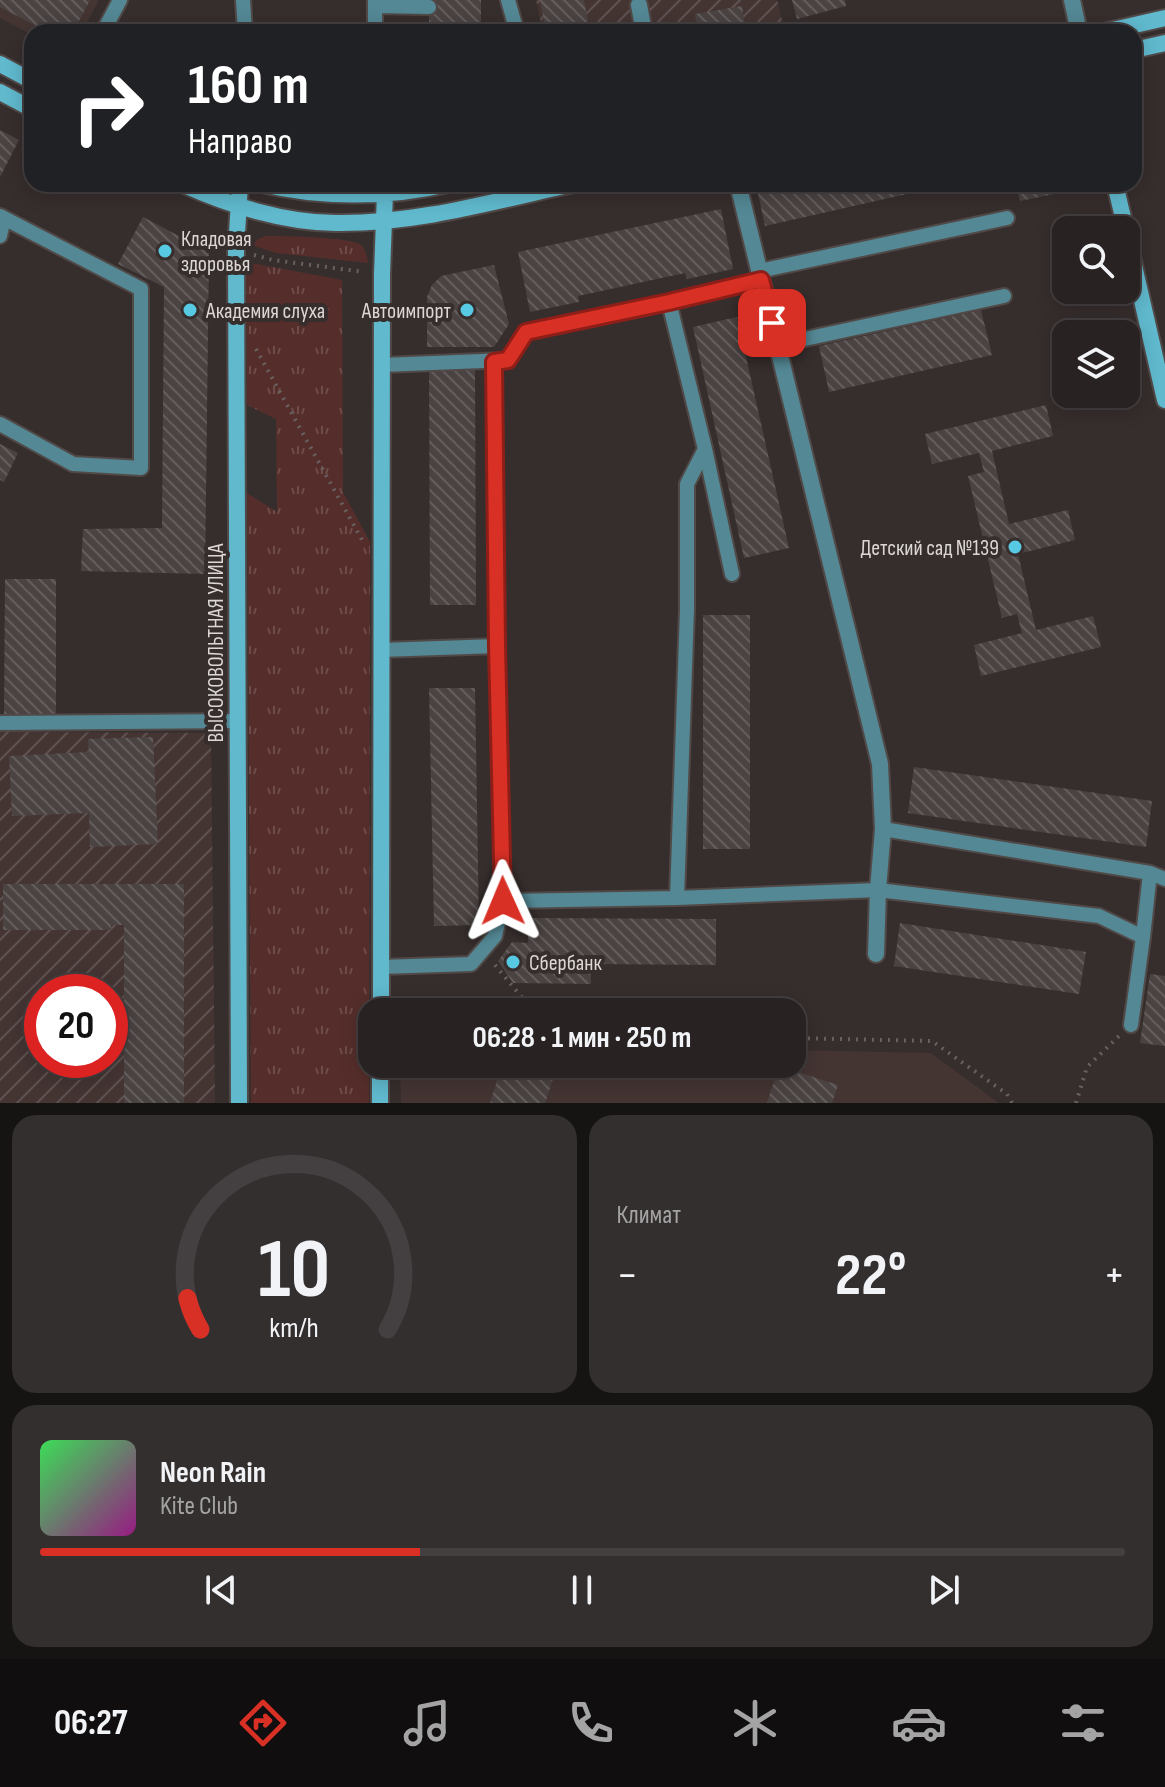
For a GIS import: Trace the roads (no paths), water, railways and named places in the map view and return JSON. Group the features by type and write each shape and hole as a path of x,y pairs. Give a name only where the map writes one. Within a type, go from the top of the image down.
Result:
{"street":[{"path":"1072,0 1077,24"},
{"path":"639,5 643,24"},
{"path":"1139,24 1165,18"},
{"path":"1142,48 1165,43"},
{"path":"0,64 24,77"},
{"path":"0,92 24,105"},
{"path":"199,192 238,206 294,219 336,223 433,215 537,192"},
{"name":"ВЫСОКОВОЛЬТНАЯ УЛИЦА","path":"239,192 236,250 239,1103"},
{"path":"315,192 392,192"},
{"path":"740,192 880,764 883,829 876,954"},
{"path":"1117,192 1123,216"},
{"path":"381,998 382,274 385,193"},
{"path":"1140,286 1162,374 1165,400"},
{"path":"380,1078 380,1103"}],"lane":[{"path":"107,24 120,0"},
{"path":"243,0 244,24"},
{"path":"508,0 515,24"},
{"path":"375,24 375,3 429,7"},
{"path":"0,236 2,217 141,289 141,468 73,464 0,424"},
{"path":"382,365 508,360 526,332 669,302 760,275 1007,218"},
{"path":"777,345 1004,296"},
{"path":"669,302 732,574"},
{"path":"381,967 471,964 495,936 503,901 494,362"},
{"path":"677,898 687,610 687,484 705,449"},
{"path":"381,650 497,646"},
{"path":"0,723 237,721"},
{"path":"883,829 1150,873 1165,879"},
{"path":"1131,1025 1150,873"},
{"path":"503,901 878,890 1099,916 1143,937"}],"place":[{"name":"Кладовая здоровья","path":"165,251"},
{"name":"Академия слуха","path":"190,310"},
{"name":"Автоимпорт","path":"467,310"},
{"name":"Детский сад №139","path":"1015,547"},
{"name":"Сбербанк","path":"513,962"}]}
